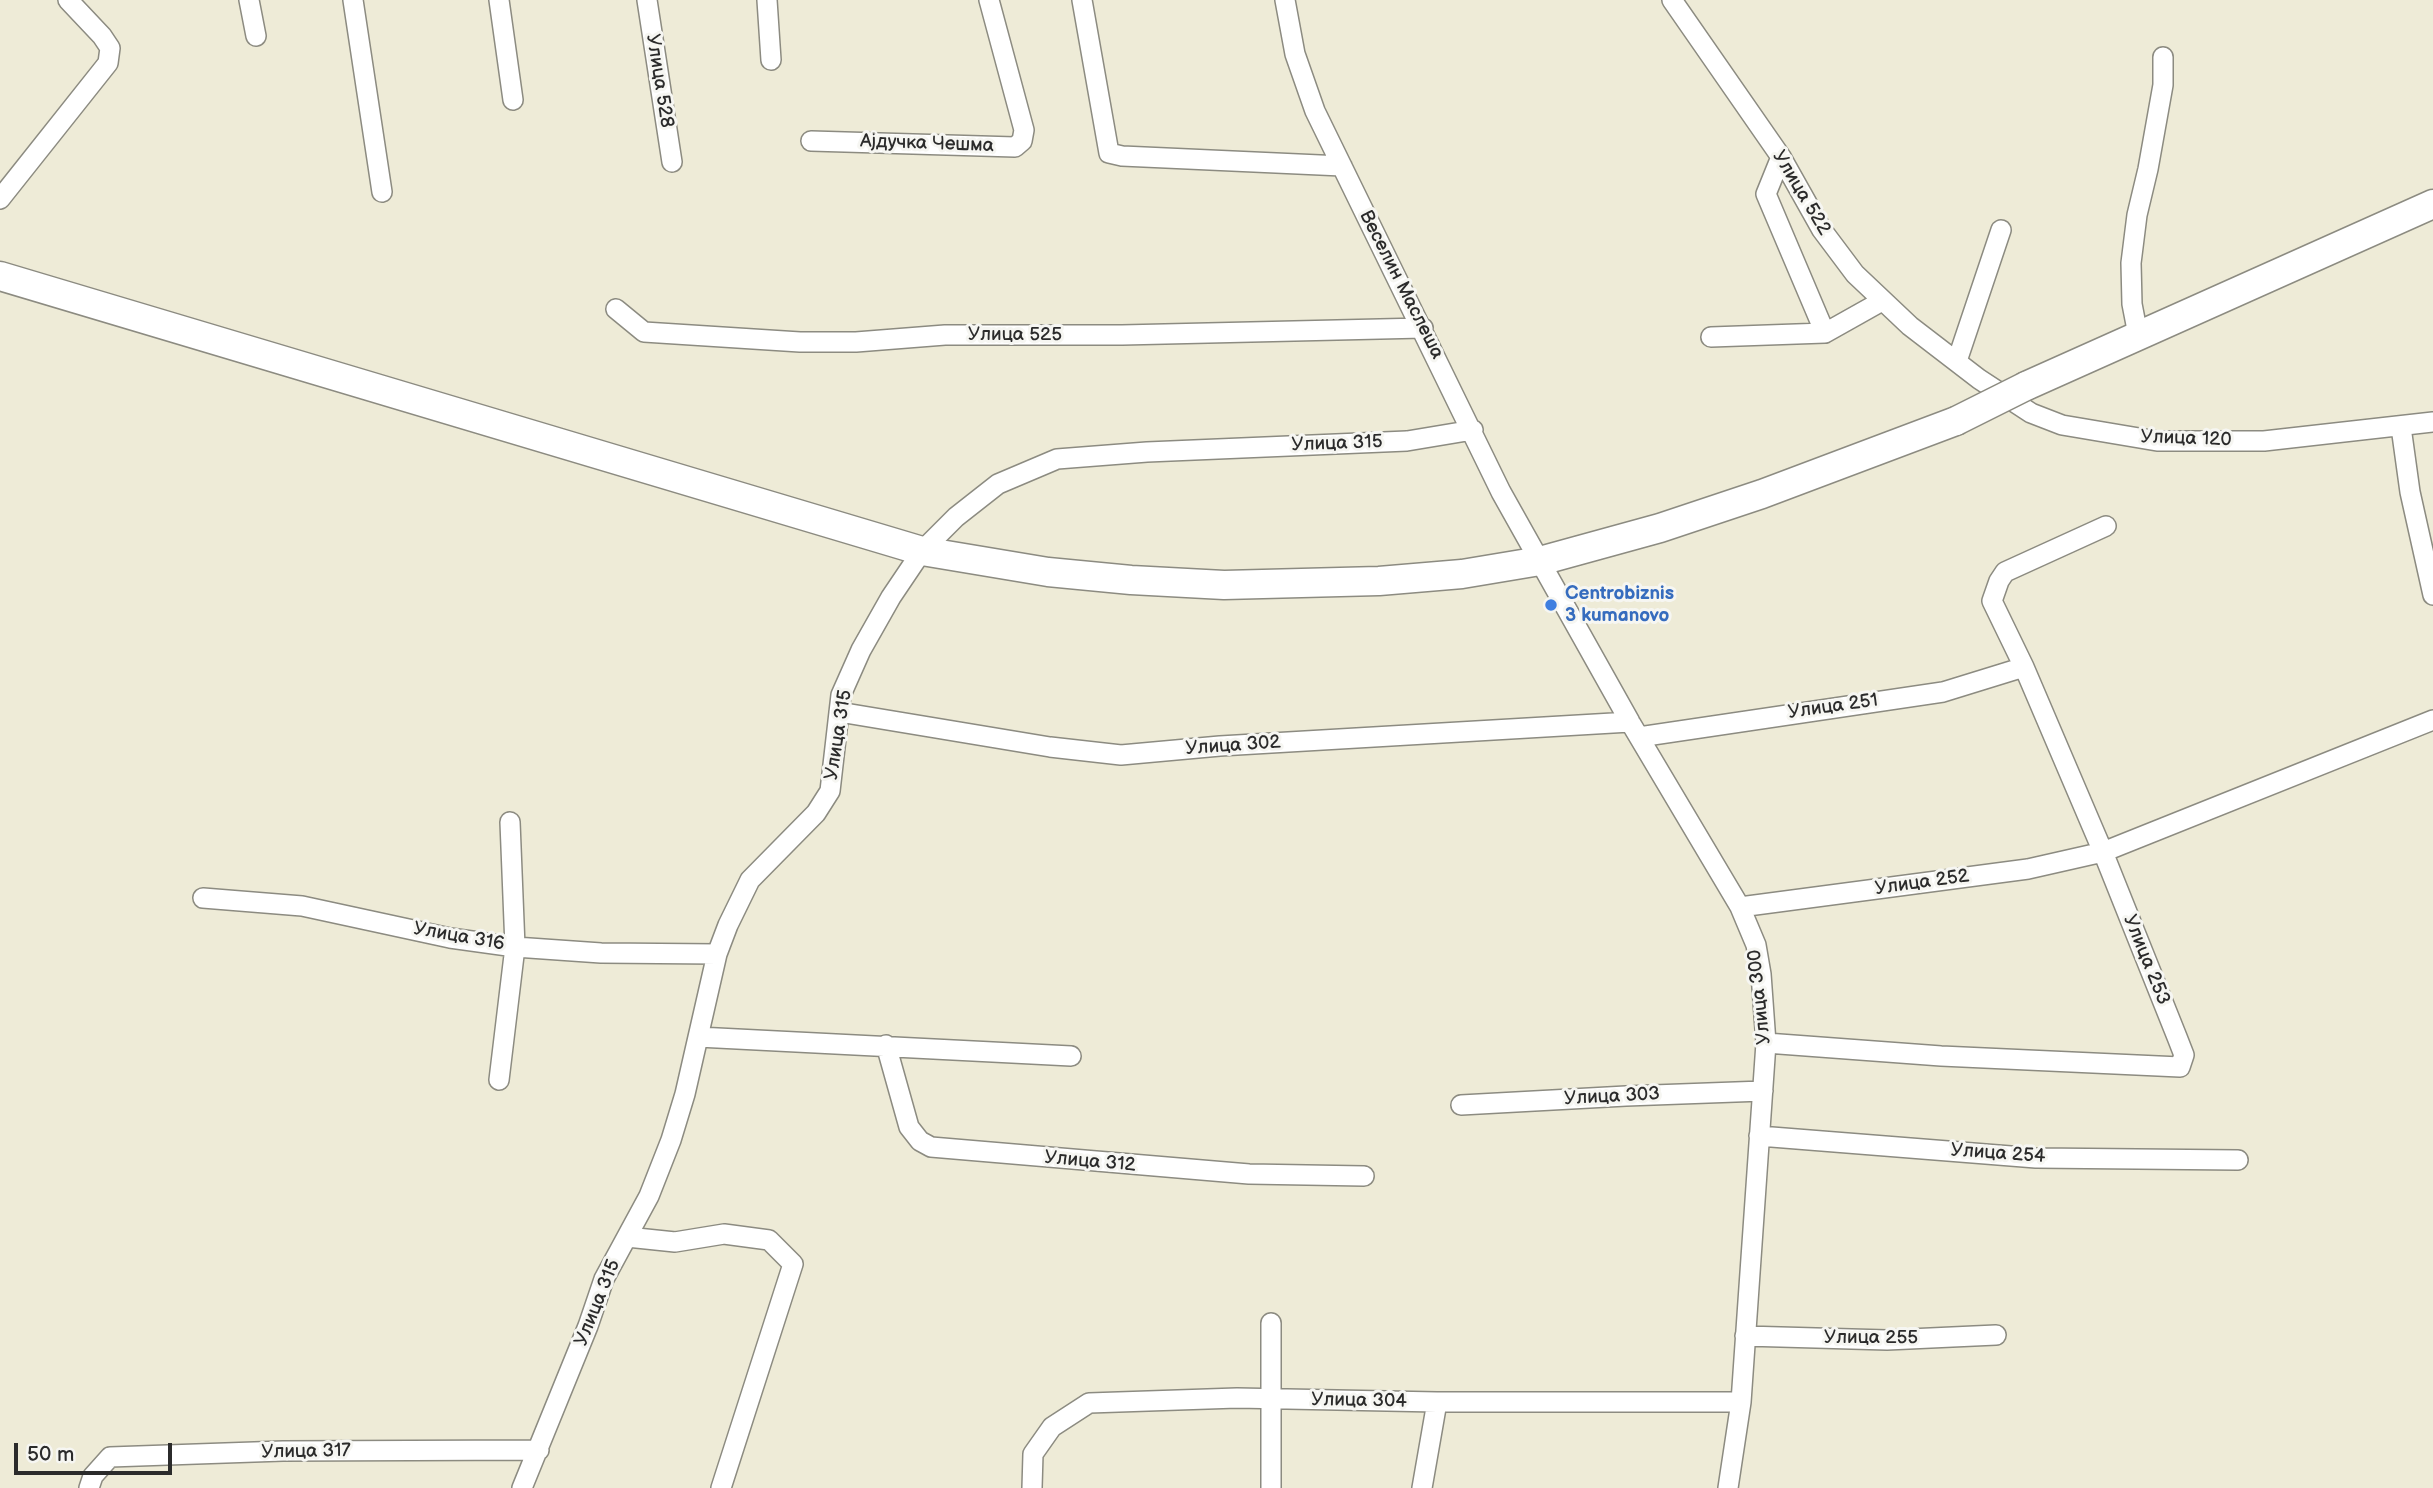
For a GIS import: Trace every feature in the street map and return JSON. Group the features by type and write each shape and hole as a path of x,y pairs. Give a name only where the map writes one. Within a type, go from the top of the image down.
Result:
{"main road":[{"path":"0,276 922,551 1048,572 1224,585 1379,581 1462,574 1540,561 1660,528 1762,494 1956,421 2138,335 2433,204"}],"street":[{"path":"0,200 108,63 110,48 68,0"},
{"path":"249,0 256,36"},
{"path":"353,0 382,192"},
{"path":"499,0 513,100"},
{"name":"Улица 528","path":"647,0 672,162"},
{"path":"767,0 771,60"},
{"name":"Ајдучка Чешма","path":"810,141 1015,147 1022,141 1024,130 989,0"},
{"path":"1082,0 1109,153 1122,156 1342,166"},
{"name":"Веселин Маслеша","path":"1285,0 1296,54 1315,111 1501,492 1540,561"},
{"name":"Улица 522","path":"1672,0 1731,89 1781,157 1822,230 1855,274 1882,302 1957,361"},
{"path":"2138,335 2132,304 2131,263 2137,215 2163,85 2163,57"},
{"path":"1781,157 1766,194 1825,333"},
{"path":"1957,361 2001,230"},
{"path":"1711,337 1825,333 1882,302"},
{"name":"Улица 525","path":"616,309 644,332 800,342 856,342 945,335 1122,335 1423,328"},
{"name":"Улица 120","path":"1957,361 2031,413 2062,425 2157,441 2264,441 2433,422"},
{"path":"2401,427 2410,492 2433,595"},
{"name":"Улица 315","path":"522,1488 588,1326 604,1279 649,1196 671,1140 685,1094 717,954 750,880 816,813 830,790 841,695 861,650 891,597 922,551 956,517 998,484 1057,459 1147,452 1407,441 1473,430"},
{"path":"2103,852 2024,667 1992,601 1999,580 2005,572 2106,526"},
{"name":"Улица 300","path":"1540,561 1634,730 1740,907 1756,945 1766,1043 1741,1402 1728,1488"},
{"name":"Улица 251","path":"1634,730 1943,692 2024,667"},
{"name":"Улица 302","path":"839,712 1050,747 1121,755 1220,746 1634,730"},
{"name":"Улица 252","path":"1740,907 2028,869 2103,852 2433,720"},
{"path":"499,1080 515,947 510,822"},
{"name":"Улица 253","path":"1766,1043 1941,1056 2180,1068 2184,1055 2181,1046 2103,852"},
{"name":"Улица 316","path":"203,898 302,906 450,938 515,947 601,953 717,954"},
{"path":"698,1037 1071,1056"},
{"name":"Улица 312","path":"886,1045 909,1127 920,1141 931,1147 1249,1174 1364,1176"},
{"name":"Улица 303","path":"1461,1105 1763,1091"},
{"name":"Улица 254","path":"1759,1136 2036,1158 2238,1160"},
{"path":"627,1237 674,1242 724,1234 769,1240 793,1264 721,1488"},
{"path":"1271,1323 1271,1488"},
{"name":"Улица 255","path":"1745,1336 1887,1339 1996,1335"},
{"name":"Улица 304","path":"1032,1488 1033,1454 1052,1427 1088,1404 1237,1398 1437,1402 1741,1402"},
{"path":"1422,1488 1437,1402"},
{"name":"Улица 317","path":"89,1488 93,1476 110,1457 283,1451 539,1450"}],"place":[{"name":"Centrobiznis 3 kumanovo","path":"1551,605"}]}
